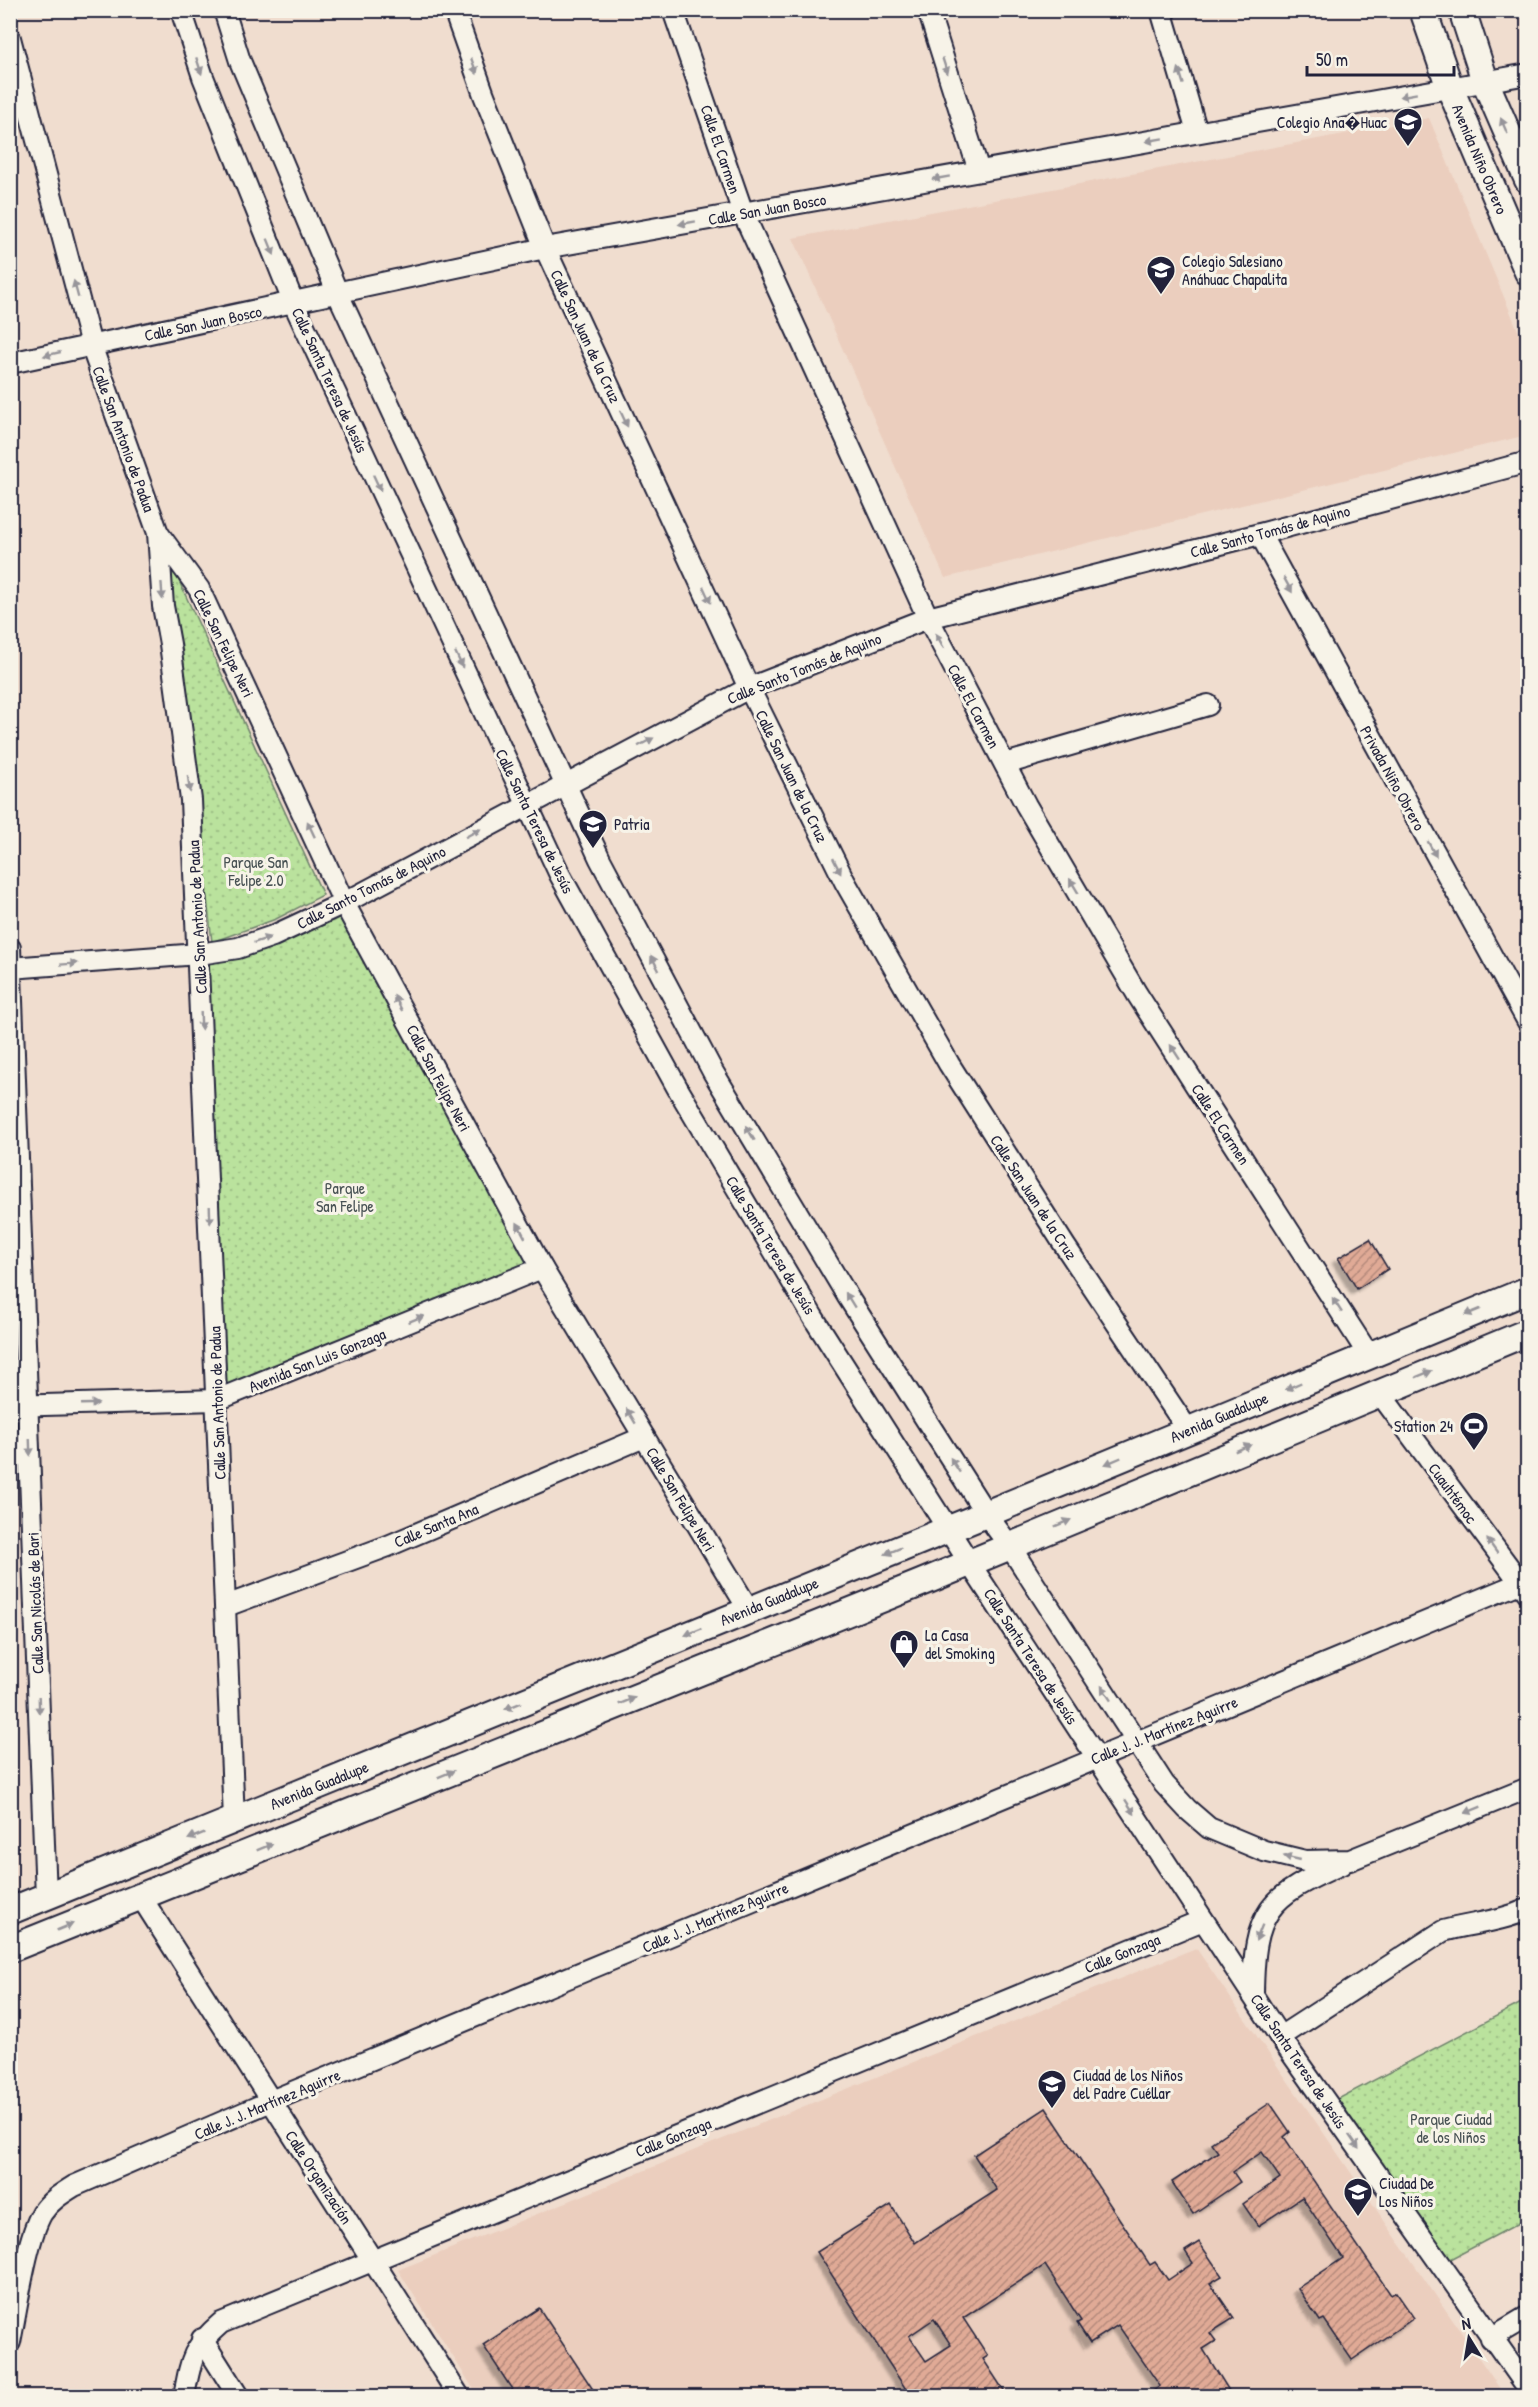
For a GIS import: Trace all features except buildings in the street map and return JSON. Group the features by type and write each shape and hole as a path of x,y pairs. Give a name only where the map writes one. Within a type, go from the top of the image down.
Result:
{"main road":[{"name":"Avenida Niño Obrero","path":"1423,10 1450,88 1527,272"},
{"path":"1462,10 1485,81 1527,180"},
{"name":"Avenida Guadalupe","path":"10,1911 986,1514 1527,1290"},
{"path":"10,1949 969,1562 1527,1332"}],"street":[{"name":"Calle Santa Teresa de Jesús","path":"181,10 203,77 294,304 560,875 678,1089 813,1317 947,1529 1254,1994 1280,2037 1527,2388"},
{"path":"224,10 240,61 338,294 600,859 712,1072 848,1297 986,1514 1009,1545 1171,1793 1209,1828 1264,1851 1305,1861 1350,1860"},
{"name":"Calle San Juan de la Cruz","path":"454,10 484,94 545,249 749,688 845,882 949,1064 1065,1246 1188,1430"},
{"name":"Calle El Carmen","path":"673,10 743,213 928,618 1026,805 1137,994 1368,1354"},
{"path":"928,10 979,171"},
{"path":"1161,10 1197,132"},
{"name":"Calle San Antonio de Padua","path":"10,38 90,345 158,532 163,606 191,800 234,1820"},
{"name":"Calle San Juan Bosco","path":"10,363 545,249 1527,74"},
{"name":"Calle Santo Tomás de Aquino","path":"11,968 199,954 238,948 273,936 344,903 749,688 928,618 1260,534 1527,462"},
{"name":"Calle San Felipe Neri","path":"158,532 199,589 344,903 542,1268 749,1610"},
{"name":"Privada Niño Obrero","path":"1260,534 1527,1022"},
{"path":"1005,764 1208,705"},
{"name":"Calle San Nicolás de Bari","path":"10,948 19,1406 46,1898"},
{"name":"Avenida San Luis Gonzaga","path":"19,1406 217,1400 542,1268"},
{"name":"Cuauhtémoc","path":"1379,1392 1524,1588"},
{"name":"Calle Santa Ana","path":"226,1606 388,1546 644,1437"},
{"name":"Calle J. J. Martínez Aguirre","path":"10,2342 32,2240 41,2214 53,2200 74,2186 271,2101 1098,1758 1524,1588"},
{"path":"1254,1994 1256,1941 1275,1902 1304,1880 1527,1788"},
{"name":"Calle Organización","path":"141,1897 459,2397"},
{"path":"1280,2037 1443,1931 1467,1924 1488,1923 1511,1917 1527,1908"},
{"name":"Calle Gonzaga","path":"184,2397 191,2362 202,2339 221,2323 1203,1920"},
{"path":"1491,2338 1527,2316"},
{"path":"202,2339 238,2397"}],"shaded area":[{"name":"Colegio Salesiano Anáhuac Chapalita","path":"1429,118 1527,352 1527,435 945,578 793,238"},
{"name":"Ciudad de los Niños del Padre Cuéllar","path":"1196,1948 1505,2396 478,2396 398,2270"}],"green space":[{"name":"Parque San Felipe 2.0","path":"168,557 323,895 276,919 212,942"},
{"name":"Parque San Felipe","path":"341,910 531,1265 220,1395 207,956"},
{"name":"Parque Ciudad de los Niños","path":"1527,2000 1527,2219 1449,2260 1338,2099"}],"place":[{"name":"Colegio Ana�Huac","path":"1408,148"},
{"name":"Colegio Salesiano Anáhuac Chapalita","path":"1161,296"},
{"name":"Patria","path":"593,850"},
{"name":"Station 24","path":"1474,1452"},
{"name":"La Casa del Smoking","path":"904,1670"},
{"name":"Ciudad de los Niños del Padre Cuéllar","path":"1052,2110"},
{"name":"Ciudad De Los Niños","path":"1358,2218"}]}
